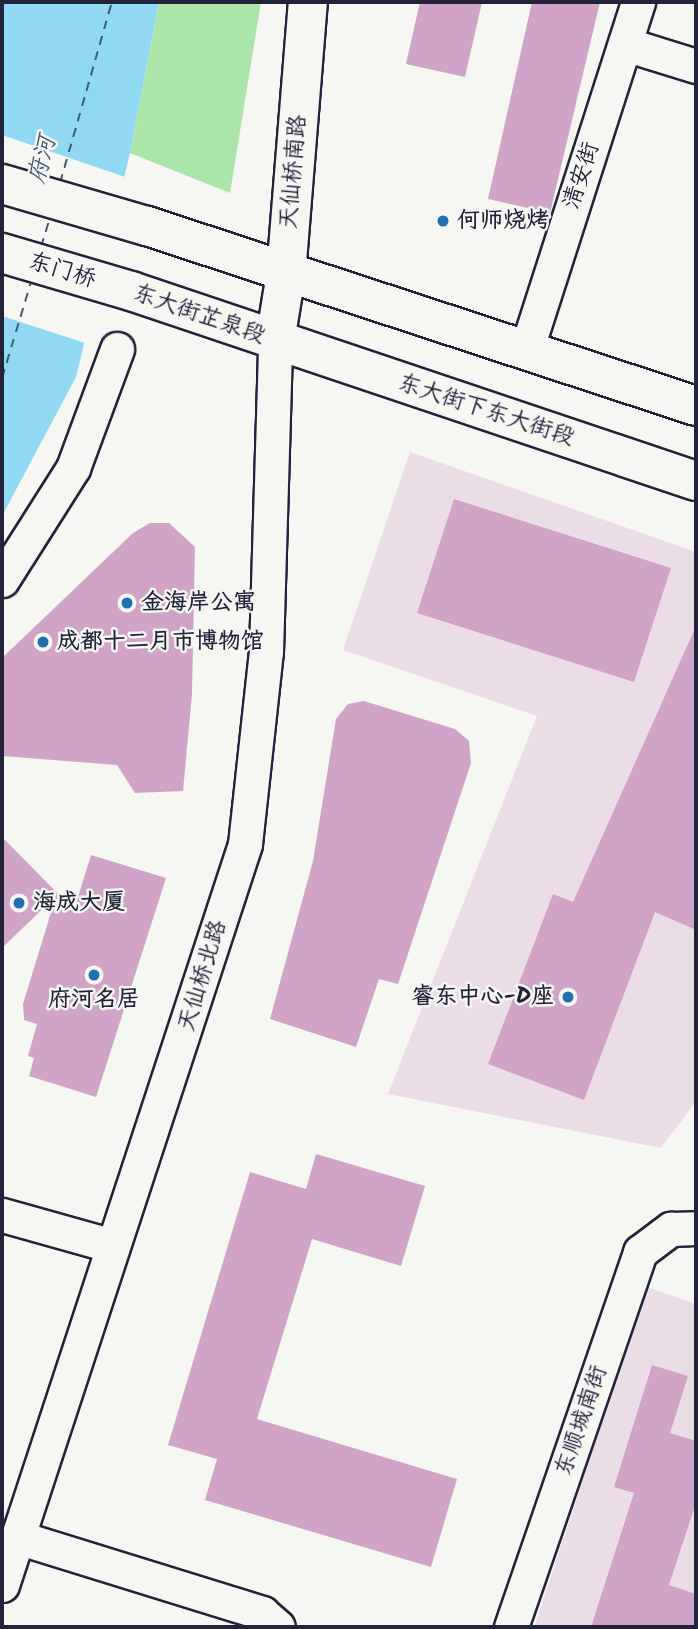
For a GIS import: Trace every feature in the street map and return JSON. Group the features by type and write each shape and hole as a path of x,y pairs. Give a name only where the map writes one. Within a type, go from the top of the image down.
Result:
{"main road":[{"name":"天仙桥南路","path":"275,341 286,274 308,2"},
{"path":"2,184 135,222 286,274 696,406"},
{"name":"东门桥","path":"2,253 122,289"},
{"name":"东大街芷泉段","path":"122,289 275,341"},
{"name":"东大街下东大街段","path":"275,341 696,481"}],"street":[{"name":"清安街","path":"526,351 638,2"},
{"path":"625,44 696,66"},
{"name":"天仙桥北路","path":"2,1585 18,1537 15,1499 113,1246 245,844 266,652 275,341"},
{"path":"2,580 73,468 117,349"},
{"path":"2,1215 113,1246"},
{"name":"东顺城南街","path":"511,1627 640,1252 684,1229"},
{"path":"18,1537 262,1613 278,1627"}],"shaded area":[{"path":"410,452 696,552 696,1101 661,1148 388,1094 537,716 343,650"},
{"path":"647,1287 696,1304 696,1627 534,1627"}],"green space":[{"path":"159,2 261,2 230,193 130,153"}],"water":[{"name":"府河","path":"2,2 159,2 130,153 76,377 2,516"}],"pier":[{"path":"2,135 128,178 88,344 2,316"}],"building":[{"path":"420,2 482,2 465,77 406,64"},
{"path":"532,2 600,2 550,213 488,199"},
{"path":"454,499 671,568 634,682 417,613"},
{"name":"金海岸公寓","path":"150,523 169,523 195,547 192,694 183,791 135,793 117,765 2,756 2,658 133,533"},
{"path":"696,626 696,930 655,912 584,1100 488,1064 553,894 573,902"},
{"path":"364,701 455,729 469,741 471,763 398,984 379,979 356,1047 270,1019 313,861 336,719 348,704"},
{"name":"府河名居","path":"2,837 74,910 91,855 166,878 96,1097 29,1076 34,1058 28,1056 37,1024 24,1020 23,1004 56,896 2,948"},
{"path":"316,1154 425,1186 401,1266 312,1239 257,1419 457,1479 431,1567 205,1500 217,1459 168,1445 250,1172 306,1189"},
{"path":"652,1365 688,1376 670,1433 696,1441 696,1503 669,1585 696,1594 696,1627 591,1627 634,1493 614,1487"}],"ferry route":[{"path":"60,183 112,2"},
{"path":"41,247 50,218"},
{"path":"2,378 31,282"}],"place":[{"name":"何师烧烤","path":"443,221"},
{"name":"金海岸公寓","path":"127,603"},
{"name":"成都十二月市博物馆","path":"43,642"},
{"name":"海成大厦","path":"19,903"},
{"name":"府河名居","path":"94,975"},
{"name":"睿东中心-D座","path":"568,997"}]}
